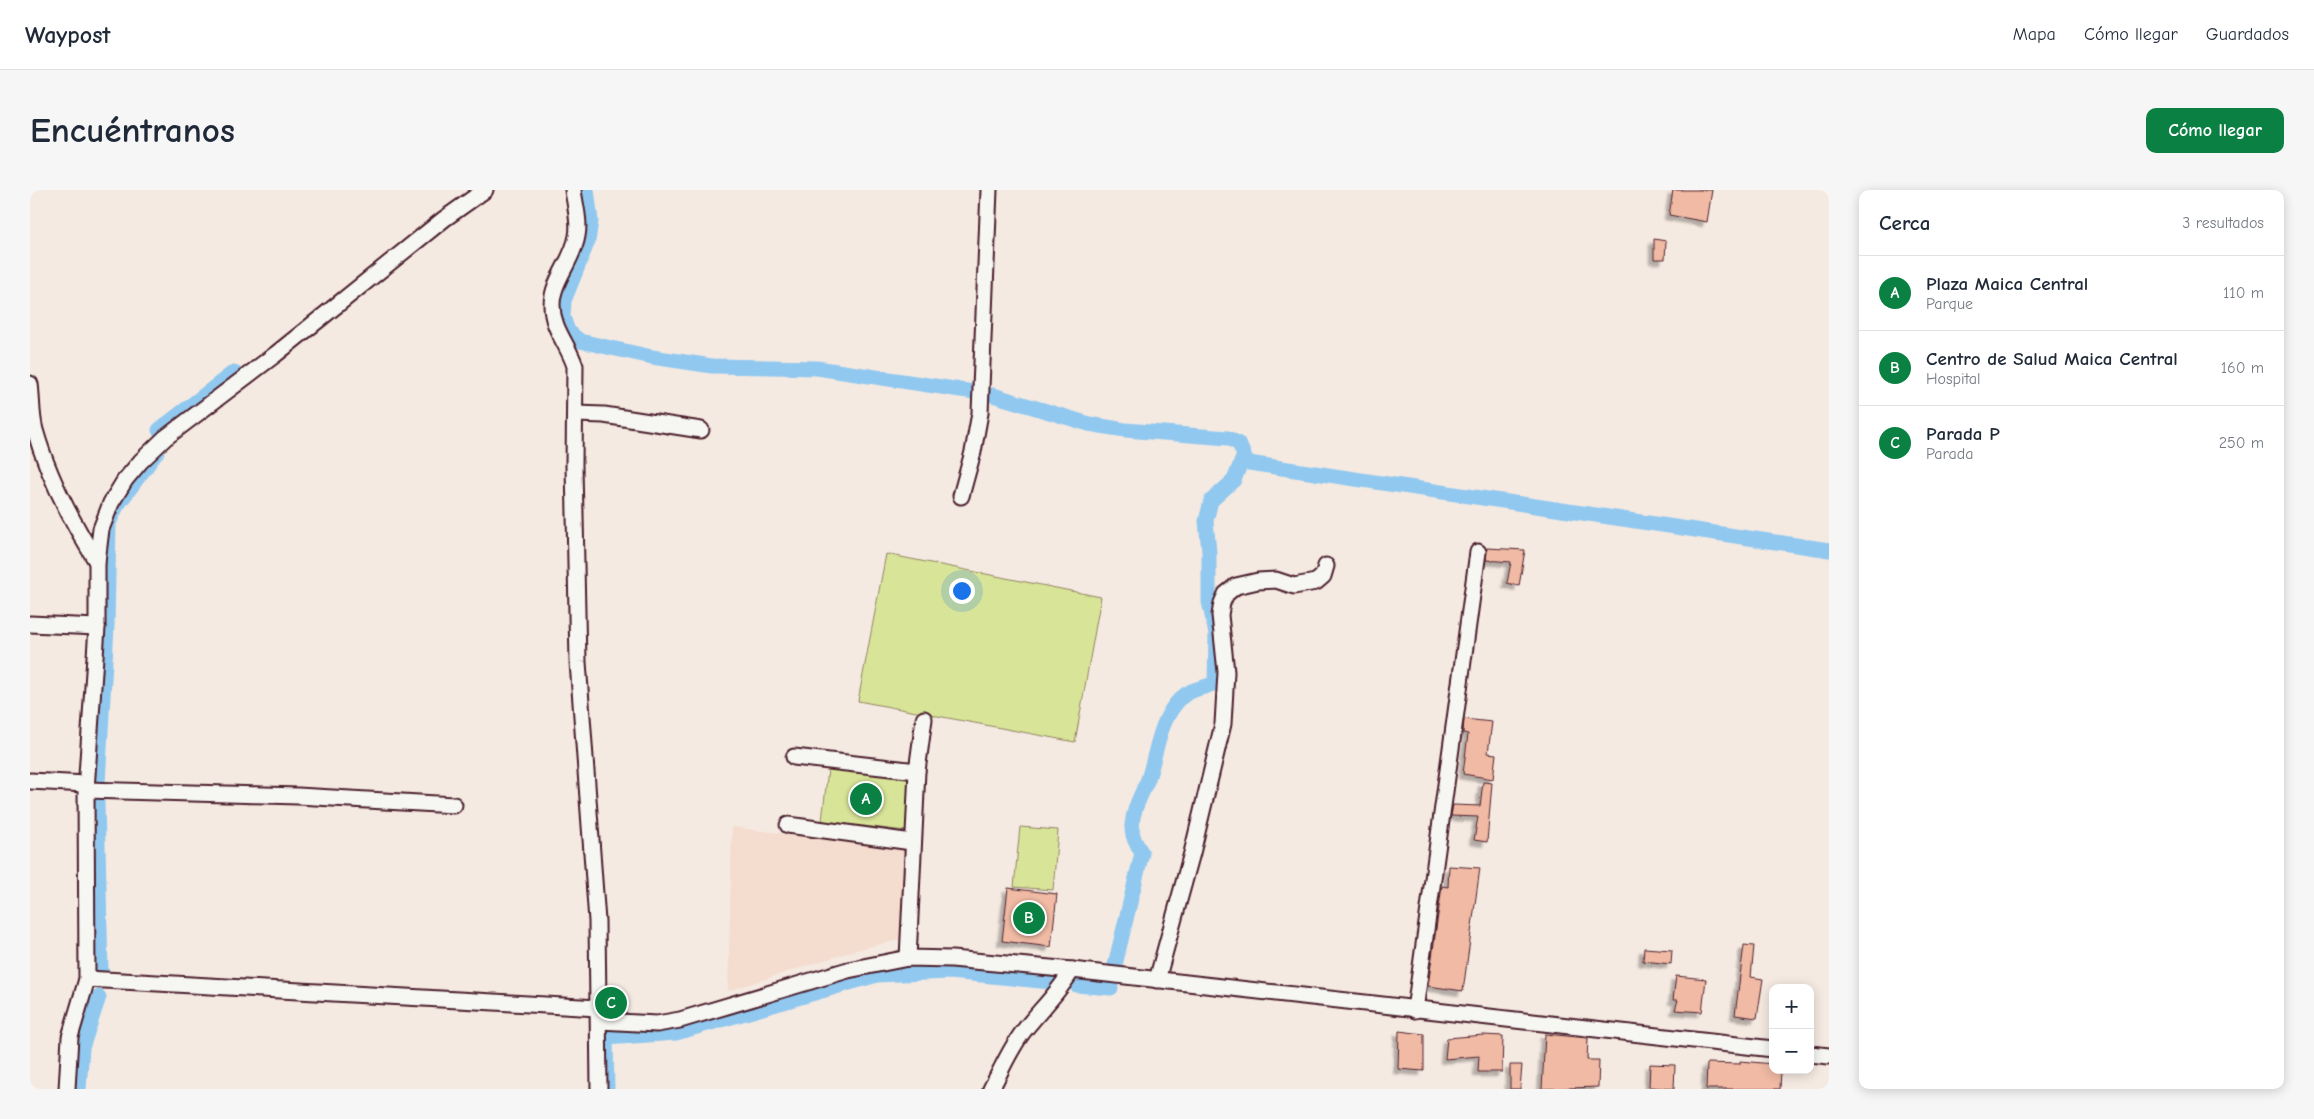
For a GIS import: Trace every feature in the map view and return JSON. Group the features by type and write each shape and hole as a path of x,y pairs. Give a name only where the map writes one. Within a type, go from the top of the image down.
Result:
{"street":[{"path":"67,1089 70,1037 86,980 86,787 97,626 97,562 101,529 112,503 125,480 141,461 165,438 276,354 444,219 485,190"},
{"path":"573,190 577,236 554,288 552,304 554,321 560,337 570,351 575,366 574,466 578,662 597,912 599,1089"},
{"path":"961,496 973,452 980,413 989,190"},
{"path":"30,384 35,428 40,445 75,528 97,562"},
{"path":"576,414 623,417 701,430"},
{"path":"1415,1010 1478,552"},
{"path":"1156,980 1192,854 1223,724 1226,672 1220,615 1222,603 1226,594 1236,586 1258,581 1276,580 1294,586 1316,582 1323,576 1326,566"},
{"path":"30,624 97,626"},
{"path":"908,958 912,842 917,771 924,719"},
{"path":"794,757 917,771"},
{"path":"30,782 86,787 454,805"},
{"path":"788,825 912,842"},
{"path":"86,980 599,1014 657,1024 680,1020 848,970 908,958 952,959 1072,970 1769,1049"},
{"path":"991,1089 1026,1028 1058,992 1072,970"},
{"path":"1814,1054 1829,1056"}],"shaded area":[{"path":"732,827 906,849 902,939 856,950 728,991"}],"green space":[{"path":"886,554 1101,597 1075,742 858,701"},
{"path":"832,766 909,778 906,831 822,821 828,769"},
{"path":"1020,827 1058,830 1053,890 1014,887"}],"building":[{"path":"1673,190 1712,190 1707,222 1669,215"},
{"path":"1654,239 1666,241 1665,259 1654,259"},
{"path":"1487,548 1525,550 1519,586 1507,583 1511,562 1486,560"},
{"path":"1464,719 1492,722 1488,753 1496,754 1493,779 1463,774 1468,734 1463,733"},
{"path":"1483,782 1492,783 1487,842 1474,840 1478,817 1451,816 1453,805 1480,806"},
{"path":"1449,866 1480,868 1463,991 1428,986 1442,886 1448,887"},
{"path":"1008,888 1057,894 1051,947 1002,941"},
{"path":"1744,945 1754,946 1751,977 1763,979 1757,1018 1735,1015"},
{"path":"1644,948 1672,950 1671,964 1643,961"},
{"path":"1676,976 1706,979 1702,1012 1675,1010 1678,1000 1673,1000"},
{"path":"1399,1031 1424,1034 1424,1071 1398,1069"},
{"path":"1545,1034 1588,1038 1587,1060 1599,1060 1598,1087 1542,1089"},
{"path":"1484,1035 1503,1036 1502,1072 1478,1072 1479,1056 1445,1059 1447,1038"},
{"path":"1740,1061 1769,1064 1769,1074 1781,1074 1780,1089 1706,1089 1707,1063 1740,1064"},
{"path":"1650,1064 1675,1065 1674,1089 1649,1087"},
{"path":"1510,1065 1522,1065 1520,1089 1510,1089"}],"waterway":[{"path":"587,190 591,221 588,241 564,301 563,317 568,331 580,341 652,357 712,366 817,368 974,392"},
{"path":"159,430 234,372"},
{"path":"993,395 1089,424 1125,430 1228,438 1239,444 1244,455 1234,480 1211,501 1206,521 1209,552 1209,602 1216,634 1215,683 1193,690 1181,698 1174,706 1163,726 1148,779 1133,819 1133,837 1142,853 1115,965"},
{"path":"101,973 97,801 107,627 109,523 117,506 157,452"},
{"path":"1242,462 1829,550"},
{"path":"607,1089 606,1038 676,1033 877,975 950,972 1051,982"},
{"path":"1076,985 1111,988"},
{"path":"79,1089 82,1048 99,997"}],"place":[{"name":"Plaza Maica Central","path":"866,799"},
{"name":"Centro de Salud Maica Central","path":"1029,918"},
{"name":"Parada P","path":"611,1003"}]}
